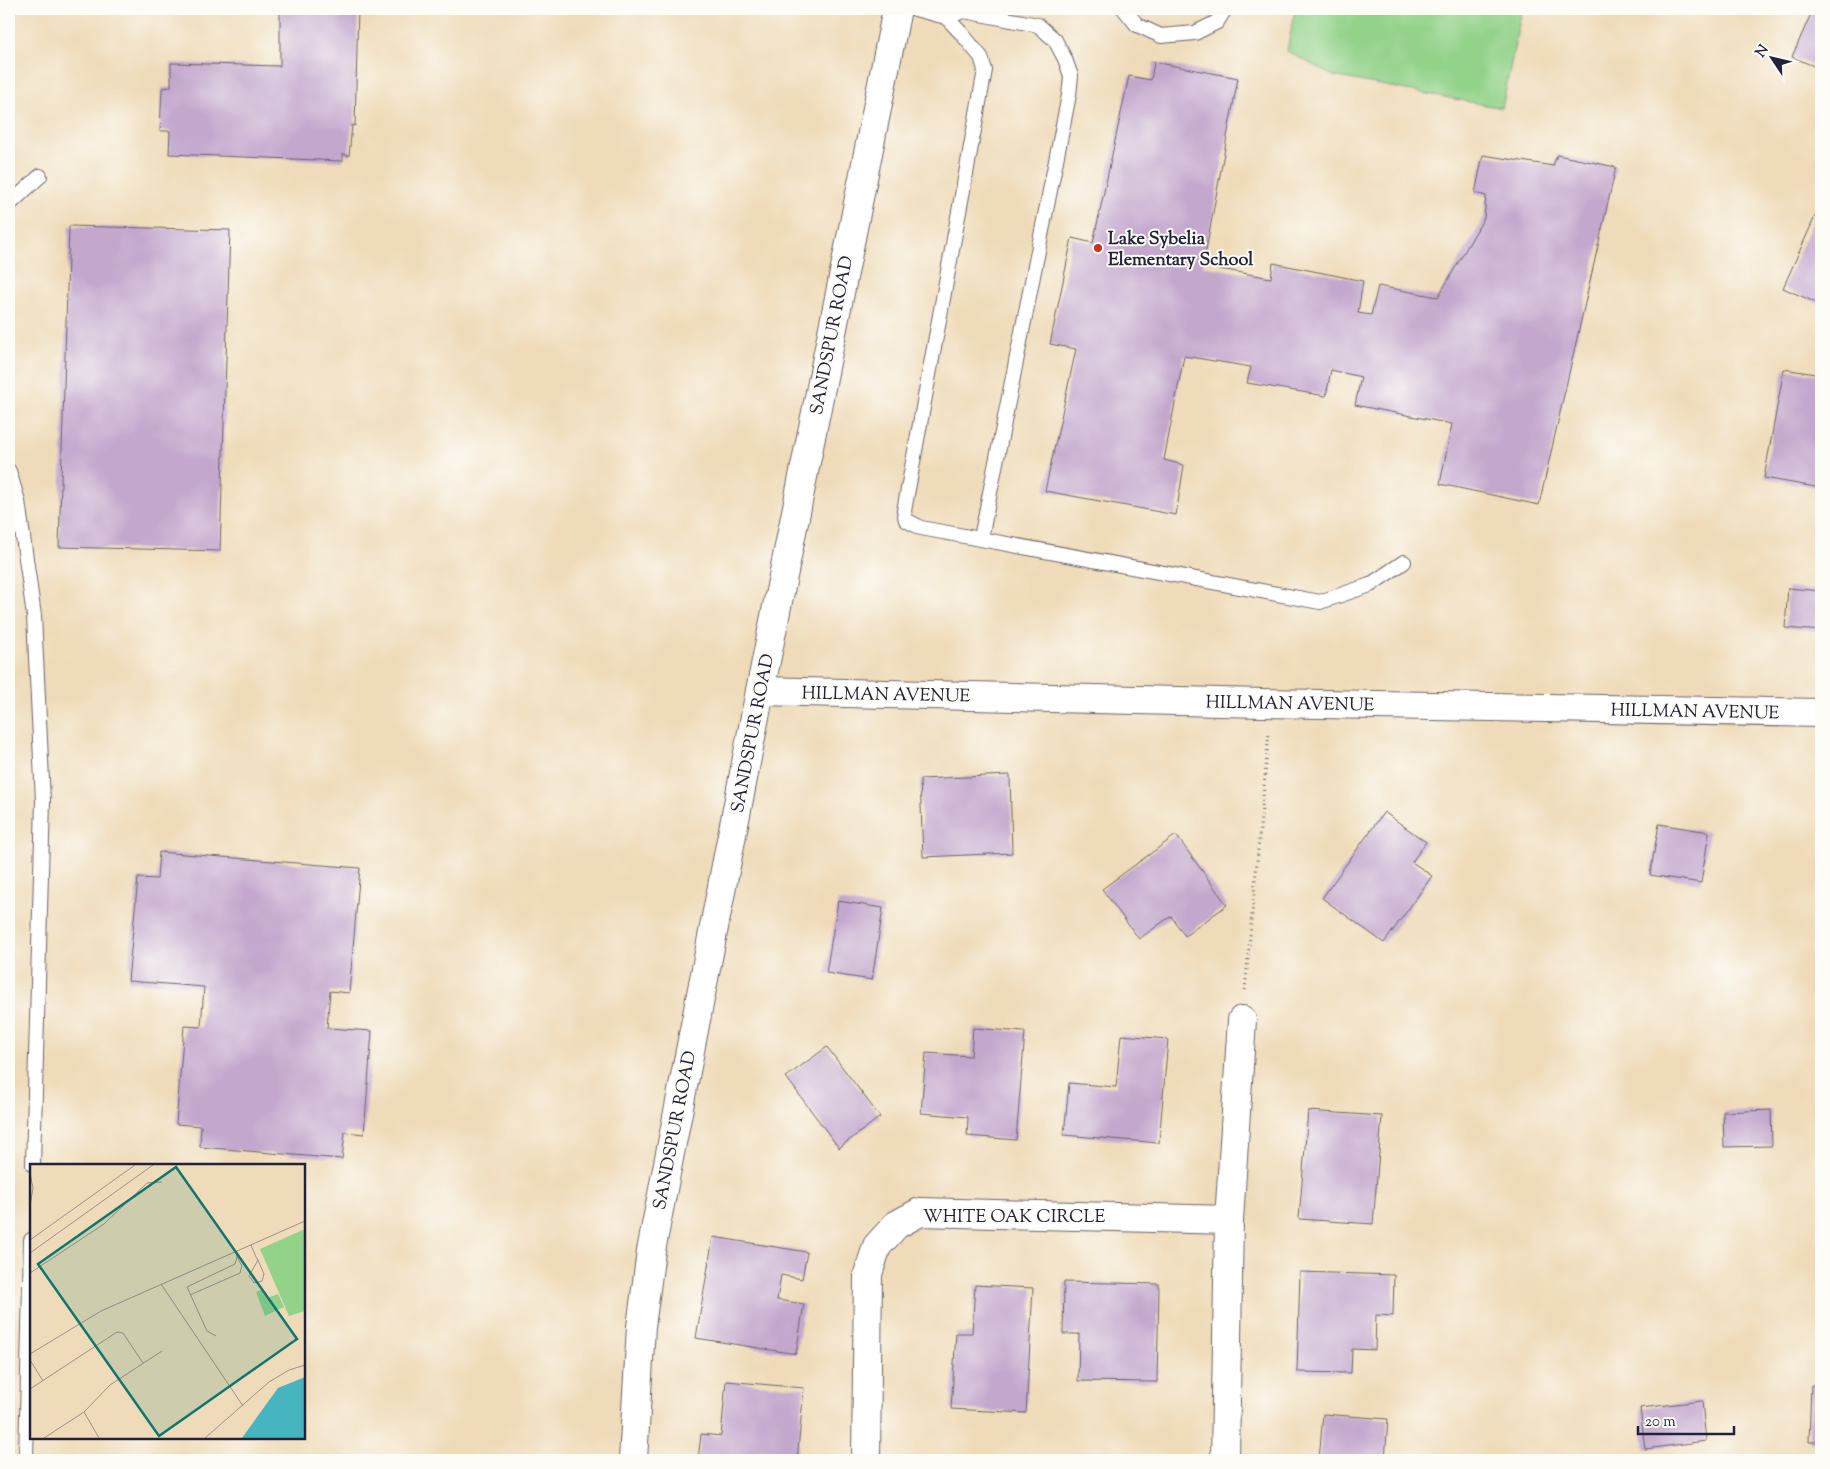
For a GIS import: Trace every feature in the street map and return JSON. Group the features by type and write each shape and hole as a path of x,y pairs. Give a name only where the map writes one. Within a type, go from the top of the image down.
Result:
{"street":[{"name":"SANDSPUR ROAD","path":"633,1460 641,1327 650,1251 897,9"},
{"name":"HILLMAN AVENUE","path":"760,691 1821,713"},
{"path":"1225,1460 1229,1220 1242,1020"},
{"name":"WHITE OAK CIRCLE","path":"866,1460 868,1274 877,1246 896,1225 920,1212 1229,1220"}],"lane":[{"path":"915,9 946,17 964,11 1038,25 1055,40 1065,59 1070,76 1069,95 981,538"},
{"path":"1124,9 1137,25 1161,36 1195,33 1217,22 1224,9"},
{"path":"946,17 981,58 985,70 904,511 906,520 913,525 1320,602 1370,585 1404,562"},
{"path":"9,205 40,176"},
{"path":"9,471 18,501 34,616 43,801 33,1164"},
{"path":"26,1460 30,1284"}],"path":[{"path":"1242,1020 1270,720 1263,702"}],"green space":[{"path":"1295,9 1522,9 1502,108 1333,76 1287,51"}],"building":[{"path":"280,9 358,9 355,126 352,125 349,156 343,154 343,161 169,154 170,131 160,131 162,88 171,87 171,63 280,66"},
{"path":"1813,9 1821,9 1821,69 1792,57"},
{"path":"1154,62 1238,78 1203,266 1271,278 1273,263 1363,281 1358,313 1371,315 1378,286 1438,297 1484,218 1486,196 1475,193 1483,155 1553,166 1557,155 1616,167 1539,505 1440,484 1452,424 1355,405 1361,377 1331,370 1326,396 1247,383 1251,367 1184,356 1164,460 1184,465 1176,515 1045,491 1076,349 1050,344 1072,238 1093,243 1129,76 1151,80"},
{"path":"1818,210 1821,211 1821,305 1783,288"},
{"path":"69,226 230,230 220,551 59,547"},
{"path":"1784,369 1821,375 1821,488 1764,478"},
{"path":"1788,588 1821,591 1821,631 1785,628"},
{"path":"1010,775 1012,853 923,857 920,779"},
{"path":"1384,812 1426,842 1412,862 1432,876 1384,943 1322,898"},
{"path":"1659,824 1709,832 1701,883 1650,875"},
{"path":"1176,835 1227,905 1185,936 1171,916 1139,939 1102,889"},
{"path":"159,852 360,868 349,993 330,991 327,1028 372,1031 364,1134 345,1132 342,1159 200,1147 201,1126 176,1124 184,1026 201,1027 204,987 128,981 138,878 157,879"},
{"path":"838,901 883,908 872,980 826,973"},
{"path":"973,1028 1025,1032 1016,1140 967,1136 968,1117 921,1113 926,1053 971,1056"},
{"path":"1121,1035 1168,1039 1159,1143 1064,1135 1069,1083 1116,1087"},
{"path":"827,1047 880,1117 839,1148 786,1077"},
{"path":"1771,1110 1772,1146 1724,1147 1723,1112"},
{"path":"1308,1111 1382,1116 1373,1224 1299,1219"},
{"path":"713,1237 807,1252 802,1279 781,1275 777,1300 804,1304 796,1354 696,1338"},
{"path":"1300,1272 1394,1275 1393,1316 1376,1315 1375,1350 1352,1349 1351,1373 1297,1372"},
{"path":"1064,1282 1159,1284 1157,1382 1078,1381 1079,1334 1063,1334"},
{"path":"975,1285 1033,1288 1026,1413 951,1409 956,1333 972,1333"},
{"path":"726,1381 804,1388 797,1460 698,1460 701,1434 721,1436"},
{"path":"1811,1385 1821,1386 1821,1442 1809,1442"},
{"path":"1702,1401 1706,1441 1645,1449 1640,1408"},
{"path":"1323,1414 1388,1419 1385,1460 1319,1460"}],"place":[{"name":"Lake Sybelia Elementary School","path":"1098,248"}]}
